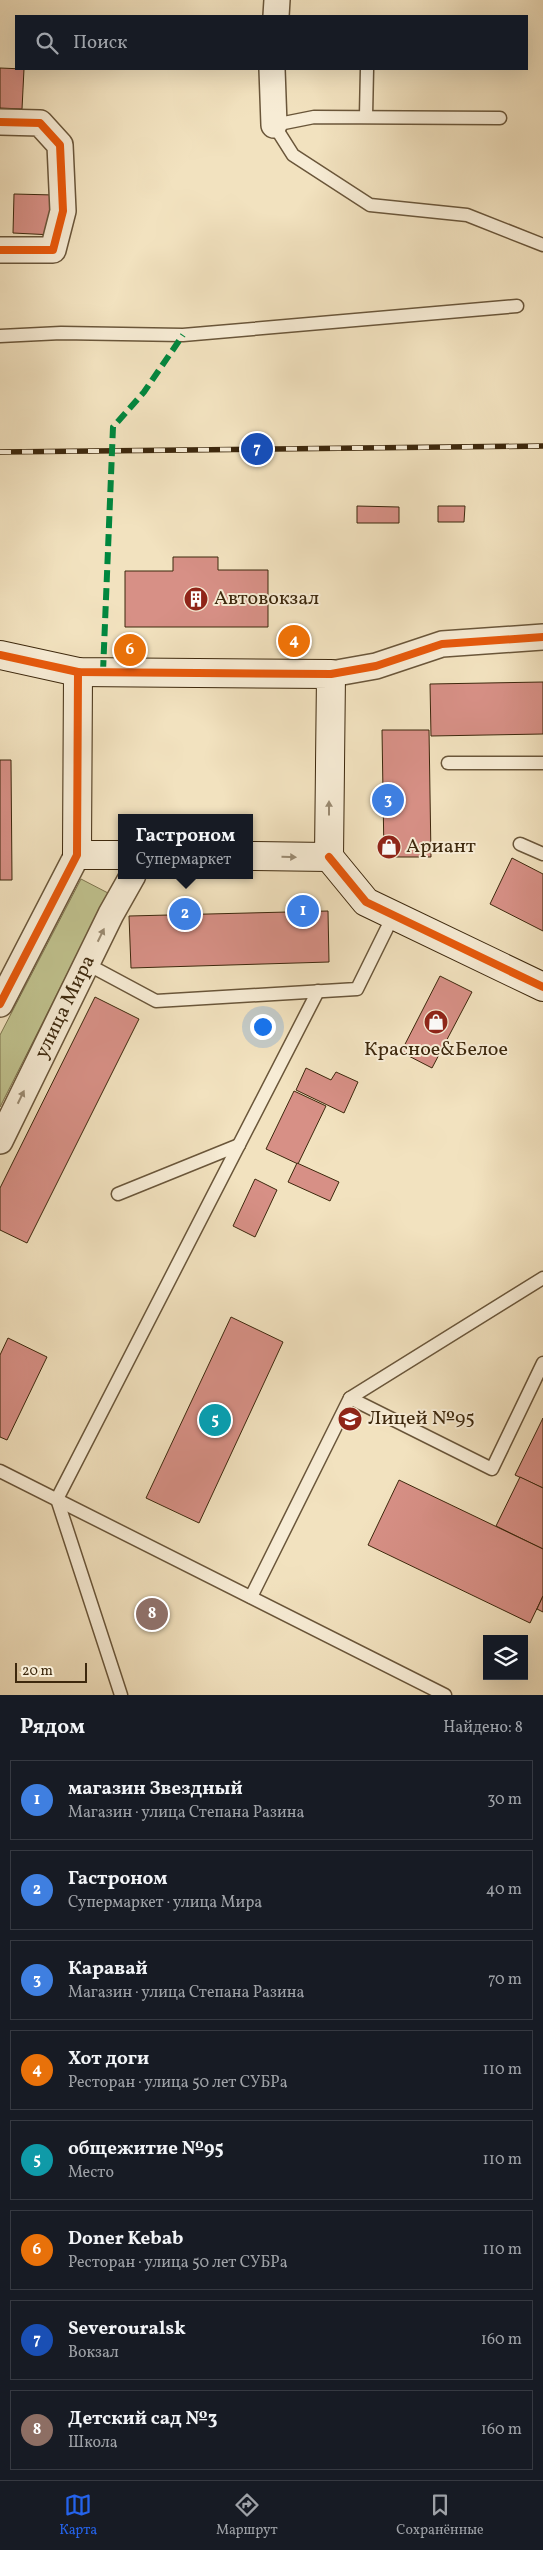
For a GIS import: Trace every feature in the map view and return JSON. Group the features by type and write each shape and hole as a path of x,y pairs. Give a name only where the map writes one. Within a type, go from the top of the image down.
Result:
{"street":[{"path":"276,15 277,0"},
{"path":"272,70 274,125"},
{"path":"0,122 40,123 60,145 63,211 52,250 0,250"},
{"path":"0,655 78,672 331,674 376,666 442,644 543,637"},
{"path":"0,1004 77,855 78,672"},
{"path":"331,674 329,857 366,902 543,986"},
{"path":"77,855 118,855"},
{"path":"253,856 329,857"},
{"name":"улица Мира","path":"0,1141 131,879"}],"lane":[{"path":"366,116 368,70"},
{"path":"500,118 314,117 274,125 293,155 370,205 467,215 543,245"},
{"path":"0,336 62,333 183,335 517,306"},
{"path":"448,762 543,763"},
{"path":"520,844 543,854"},
{"path":"87,964 156,1001 357,989 393,916"},
{"path":"121,1695 57,1499 318,991"},
{"path":"118,1194 239,1145"},
{"path":"251,1597 350,1398 543,1278"},
{"path":"350,1398 492,1469 543,1363"},
{"path":"0,1471 445,1695"}],"green space":[{"path":"81,879 108,893 0,1107 0,1035"}],"building":[{"path":"0,68 24,70 22,109 0,108"},
{"path":"14,194 54,195 53,235 13,233"},
{"path":"357,506 399,507 399,523 357,523"},
{"path":"438,506 465,506 464,522 438,522"},
{"name":"Автовокзал","path":"173,557 218,557 218,570 268,570 268,627 125,627 125,571 173,571"},
{"path":"543,682 543,734 431,736 430,684"},
{"path":"382,730 429,730 431,857 384,857"},
{"path":"0,760 11,760 12,880 0,880"},
{"path":"512,858 543,874 543,931 490,904"},
{"path":"328,911 329,962 131,968 129,916"},
{"name":"Красное&Белое","path":"440,976 472,992 432,1068 401,1052"},
{"path":"95,997 139,1019 27,1243 0,1230 0,1188"},
{"path":"306,1068 331,1080 336,1072 358,1082 344,1113 296,1090"},
{"path":"294,1091 326,1106 298,1164 266,1149"},
{"path":"297,1163 339,1182 330,1201 288,1182"},
{"path":"255,1179 277,1190 255,1237 233,1226"},
{"path":"231,1317 283,1342 199,1523 146,1498"},
{"path":"8,1338 47,1357 7,1440 0,1437 0,1355"},
{"path":"543,1418 543,1488 515,1475"},
{"path":"520,1477 543,1488 543,1549 496,1526"},
{"path":"399,1480 543,1549 543,1596 530,1623 368,1545"},
{"path":"543,1596 543,1612 537,1609"}],"railway":[{"path":"0,452 543,446"}],"marked path":[{"path":"103,672 113,427 144,392 183,335"}],"cycle path":[{"path":"0,122 40,123 60,145 63,211 53,250 0,250"},
{"path":"0,655 78,672 331,674 376,666 442,644 543,637"},
{"path":"0,1004 77,855 78,672"},
{"path":"329,857 366,902 543,987"}],"place":[{"name":"Severouralsk","path":"257,449"},
{"name":"Автовокзал","path":"196,599"},
{"name":"Хот доги","path":"294,641"},
{"name":"Doner Kebab","path":"130,650"},
{"name":"Каравай","path":"388,800"},
{"name":"Ариант","path":"389,847"},
{"name":"магазин Звездный","path":"303,911"},
{"name":"Гастроном","path":"185,914"},
{"name":"Красное&Белое","path":"436,1022"},
{"name":"Лицей №95","path":"350,1419"},
{"name":"общежитие №95","path":"215,1420"},
{"name":"Детский сад №3","path":"152,1614"}]}
